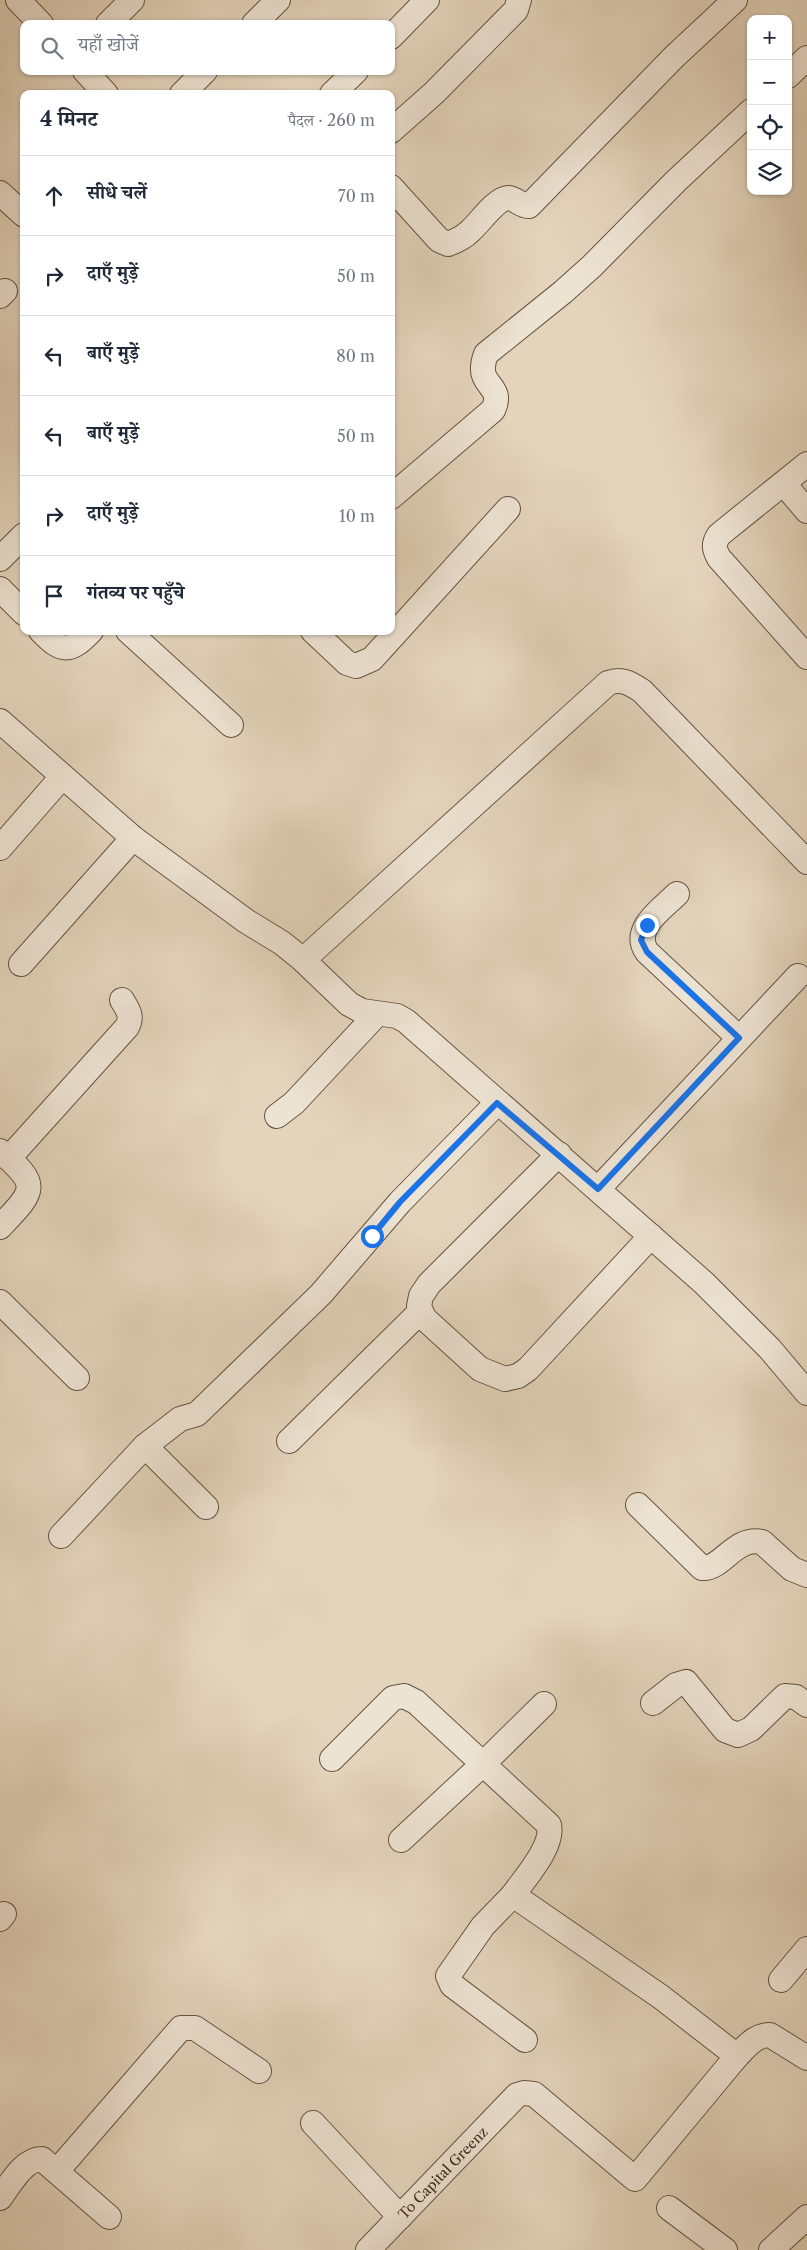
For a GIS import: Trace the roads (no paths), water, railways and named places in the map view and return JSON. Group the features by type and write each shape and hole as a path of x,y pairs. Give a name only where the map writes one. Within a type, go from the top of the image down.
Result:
{"street":[{"path":"18,0 37,20"},
{"path":"112,20 132,0"},
{"path":"258,20 278,0"},
{"path":"395,32 427,0"},
{"path":"395,127 434,93 516,10 519,0"},
{"path":"395,191 439,240 448,244 468,233 498,202 506,198 512,199 522,206 529,206 674,57 735,0"},
{"path":"792,72 807,58"},
{"path":"89,75 102,90"},
{"path":"186,90 201,75"},
{"path":"336,90 352,75"},
{"path":"395,494 493,410 497,402 496,392 482,375 482,364 486,354 578,279 676,181 747,115"},
{"path":"0,193 20,211"},
{"path":"807,464 719,536 715,542 714,550 807,657"},
{"path":"784,484 807,511"},
{"path":"395,634 508,509"},
{"path":"0,559 20,539"},
{"path":"0,589 20,609"},
{"path":"45,635 54,645 64,649 77,644 87,635"},
{"path":"132,635 231,725"},
{"path":"317,635 347,663 356,666 365,664 372,659 394,635"},
{"path":"303,960 608,683 618,680 625,681 642,691 807,862"},
{"path":"0,721 132,838 303,960 350,1004 362,1011 397,1016 406,1021 497,1103 559,1154 704,1282 770,1349 807,1393"},
{"path":"0,848 62,777"},
{"path":"21,964 132,838"},
{"path":"677,894 642,932 642,944 647,952 739,1038"},
{"path":"598,1189 798,976"},
{"path":"0,1227 24,1202 28,1196 29,1185 23,1172 4,1154 127,1027 131,1019 130,1012 122,1000"},
{"path":"277,1116 294,1103 377,1014"},
{"path":"61,1536 145,1446 180,1419 197,1414 321,1294 400,1202 497,1103"},
{"path":"559,1154 429,1284 421,1296 420,1312 424,1318 480,1369 505,1379 518,1376 528,1368 651,1236"},
{"path":"0,1302 78,1378"},
{"path":"289,1441 420,1312"},
{"path":"145,1446 206,1507"},
{"path":"638,1505 702,1568 711,1567 744,1542 756,1541 762,1542 792,1568 807,1575"},
{"path":"653,1703 676,1685 686,1682 725,1730 738,1735 751,1729 785,1696 796,1697 807,1705"},
{"path":"332,1759 393,1698 404,1696 416,1702 545,1820 550,1832 547,1845 513,1894 483,1926 448,1976 452,1985 524,2040"},
{"path":"401,1840 484,1764 544,1704"},
{"path":"513,1894 661,1997 737,2056 756,2038 764,2035 770,2036 807,2058"},
{"path":"781,1980 807,1949"},
{"path":"57,2171 181,2028 195,2028 259,2071"},
{"name":"To Capital Greenz","path":"368,2250 517,2096 524,2092 534,2094 635,2179 737,2056"},
{"path":"313,2123 400,2217"},
{"path":"0,2198 32,2161 42,2159 109,2217"},
{"path":"669,2208 725,2250"},
{"path":"772,2250 807,2217"}]}
